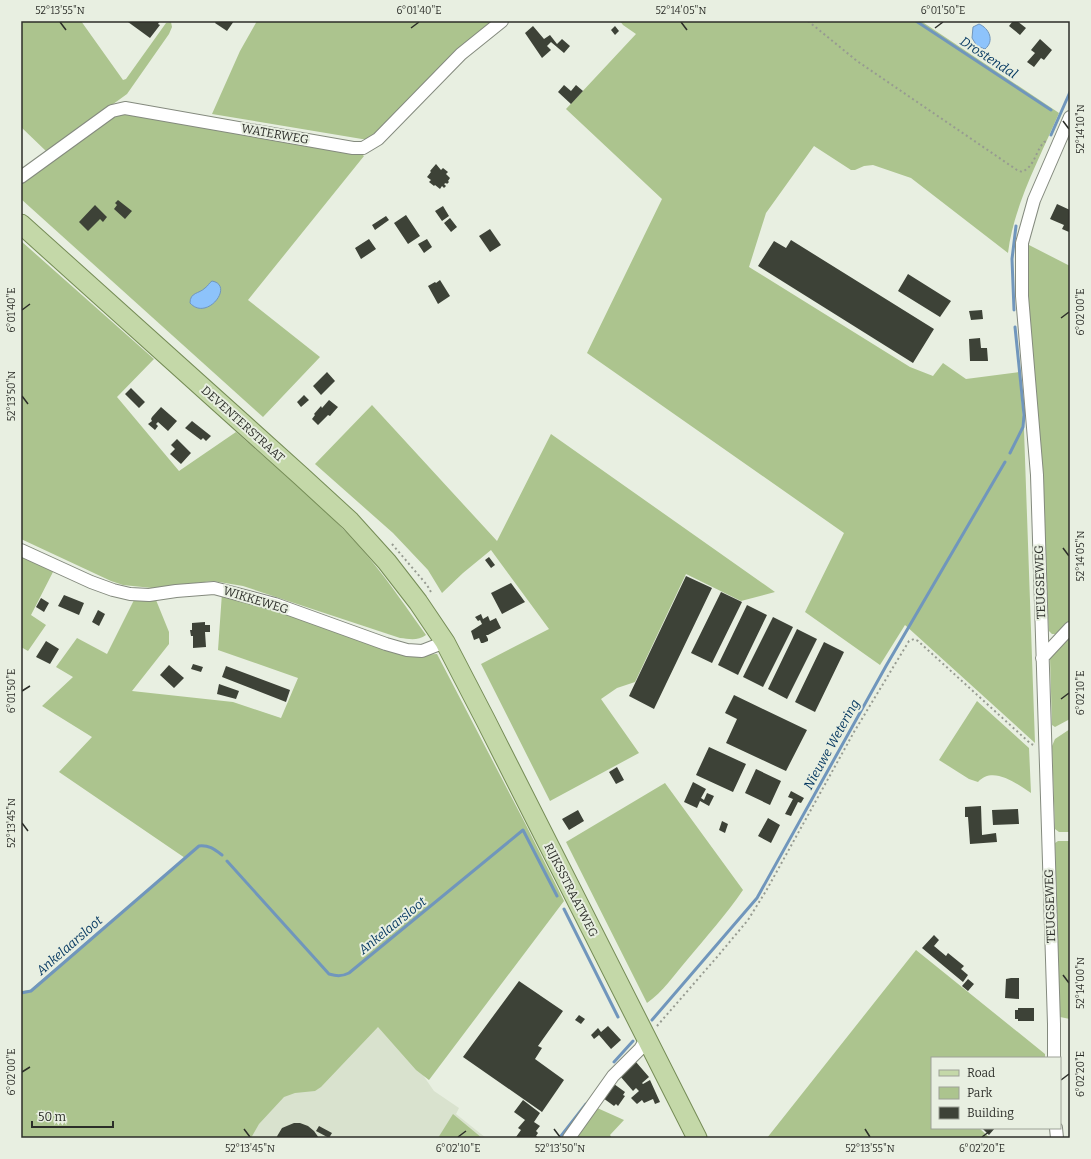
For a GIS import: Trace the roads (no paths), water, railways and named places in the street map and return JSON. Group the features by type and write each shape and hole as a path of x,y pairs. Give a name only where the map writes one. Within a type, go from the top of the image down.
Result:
{"main road":[{"name":"DEVENTERSTRAAT","path":"21,224 302,476 350,521 387,562 418,602 445,642"},
{"name":"RIJKSSTRAATWEG","path":"445,642 697,1138"}],"street":[{"name":"WATERWEG","path":"21,177 112,111 125,108 353,148 363,148 378,139 461,54 502,21"},
{"name":"TEUGSEWEG","path":"1054,1057 1037,475 1022,296 1022,243 1034,200 1070,116"},
{"name":"WIKKEWEG","path":"21,550 91,582 130,594 149,595 176,590 214,588 275,604 386,644 407,650 422,651 445,642"},
{"path":"1042,658 1070,628"},
{"path":"569,1138 613,1076 640,1049 646,1039"}],"water":[{"path":"979,24 986,28 990,35 990,42 985,49 977,46 972,38 973,27"},
{"path":"212,281 218,284 221,289 220,295 216,301 204,308 197,308 190,303 190,299 193,295 203,290"}],"waterway":[{"name":"Drostendal","path":"916,21 1051,110"},
{"name":"Drostendal","path":"1051,135 1070,92"},
{"name":"Nieuwe Wetering","path":"1014,310 1012,259 1016,226"},
{"name":"Nieuwe Wetering","path":"1010,453 1023,427 1024,415 1015,327"},
{"name":"Nieuwe Wetering","path":"652,1020 757,898 886,666 1005,462"},
{"name":"Ankelaarsloot","path":"227,861 329,974 336,976 349,973 523,830 557,896"},
{"name":"Ankelaarsloot","path":"21,993 31,991 199,846 206,846 222,855"},
{"name":"Ankelaarsloot","path":"564,909 618,1017"},
{"name":"Nieuwe Wetering","path":"614,1062 633,1041"},
{"name":"Nieuwe Wetering","path":"561,1136 586,1104"}]}
